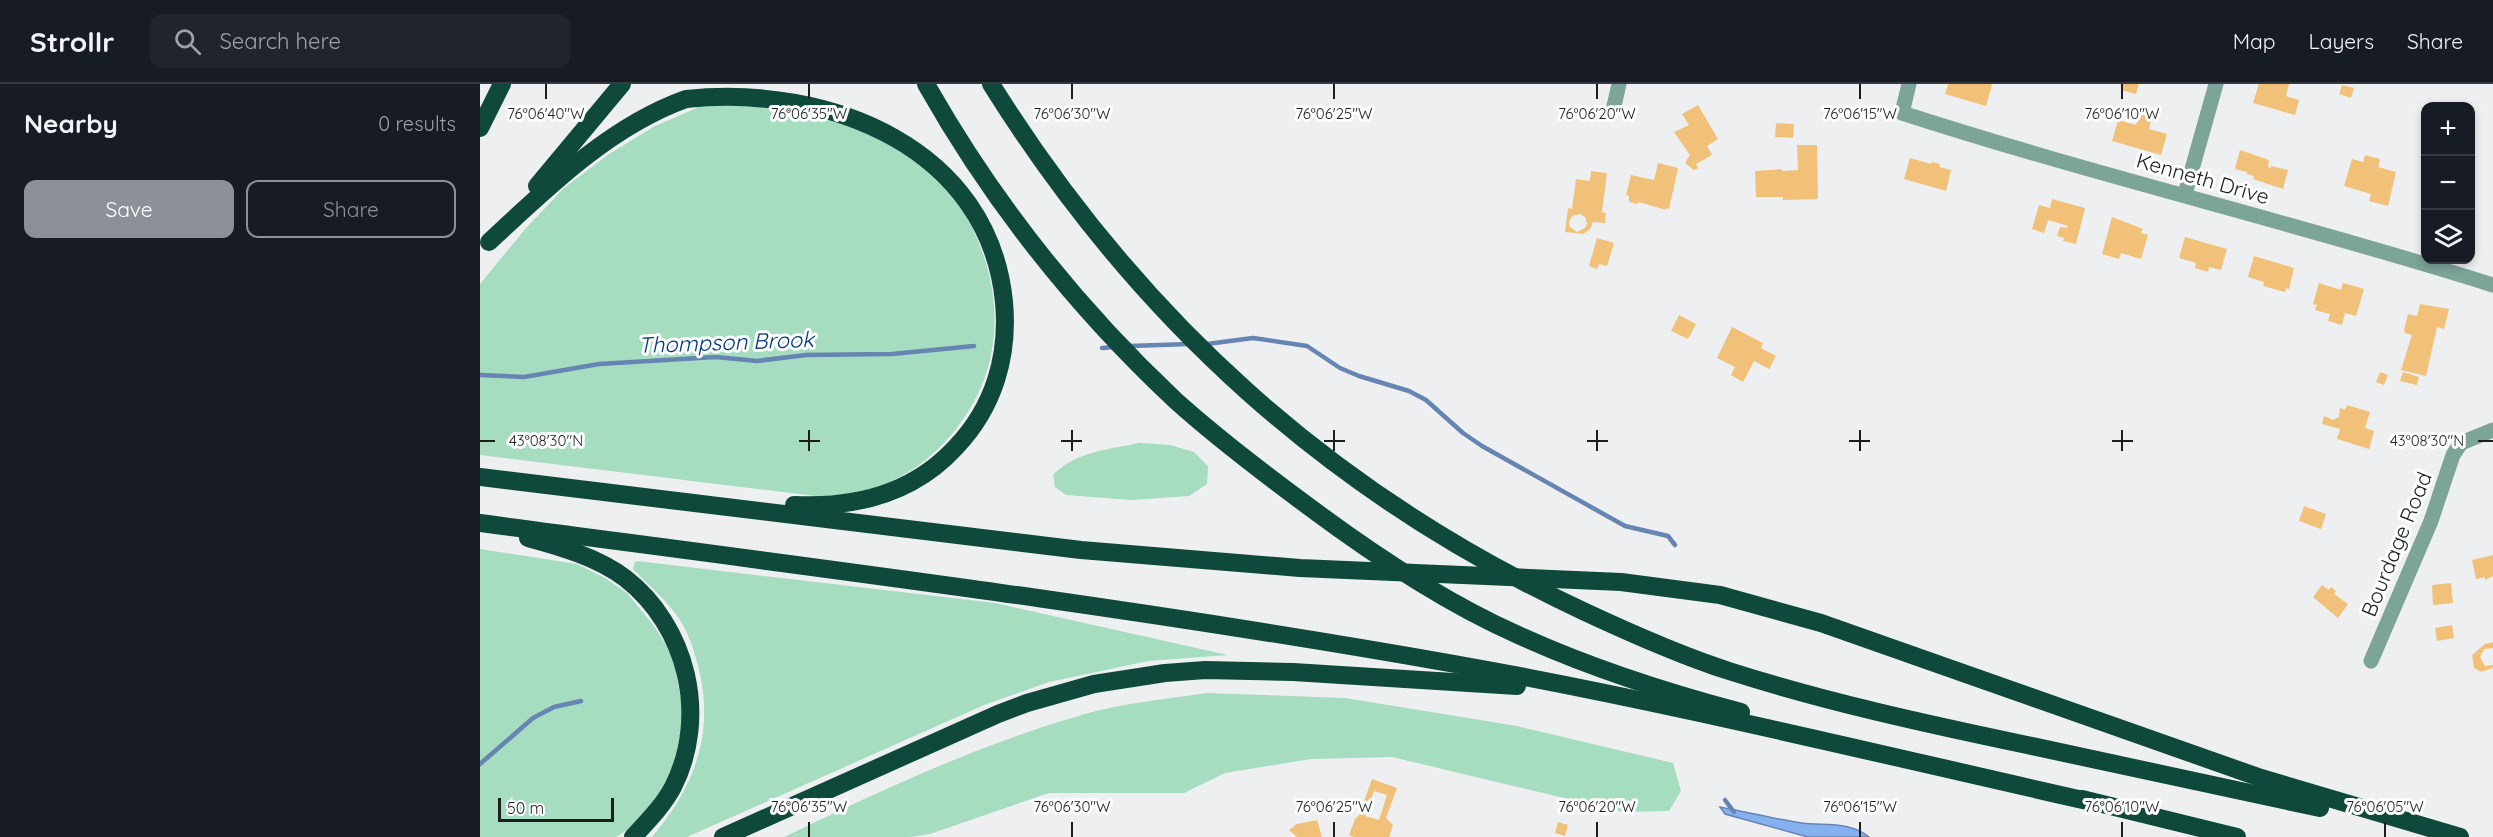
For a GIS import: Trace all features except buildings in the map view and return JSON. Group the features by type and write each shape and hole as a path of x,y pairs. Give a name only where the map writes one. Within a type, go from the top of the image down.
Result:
{"highway":[{"path":"480,128 502,84"},
{"path":"485,248 622,84"},
{"path":"926,84 1000,199 1082,303 1148,373 1225,442 1329,522 1417,579 1514,633 1586,663 1718,706 2236,837"},
{"path":"991,84 1025,138 1067,196 1159,306 1241,387 1338,468 1422,525 1504,573 1550,596 1689,657 1783,687 1905,718 2459,837"},
{"path":"485,248 560,178 632,125 686,99 734,87 769,85 806,88 857,104 888,119 914,137 936,157 962,189 981,223 994,255 1003,296 1005,333 1000,365 992,393 983,412 962,442 930,471 902,489 854,503 810,506 679,501"},
{"path":"480,477 1081,550 1260,565 1586,580 1720,595 1787,612 2261,778 2459,837"},
{"path":"480,524 1167,615 1452,664 1587,690 2092,802"},
{"path":"480,524 572,551 615,572 649,600 666,623 678,645 689,691 687,746 672,788 655,813 633,837"},
{"path":"723,837 998,714 1057,694 1130,677 1205,670 1248,670 1587,690"}],"street":[{"path":"1614,106 1619,84"},
{"name":"Kenneth Drive","path":"1909,84 1902,113 1999,144 2185,194 2493,285"},
{"path":"2185,194 2216,84"},
{"name":"Bourdage Road","path":"2371,661 2431,521 2453,455 2461,443 2493,430"}],"green space":[{"path":"824,104 934,170 960,205 977,239 989,274 994,309 993,345 984,380 967,413 942,445 929,458 900,477 884,484 851,493 816,496 480,455 480,284 526,228 564,188 609,154 655,126 704,105"},
{"path":"1140,443 1170,445 1194,452 1208,466 1207,484 1189,496 1132,500 1066,495 1055,487 1053,475 1072,461 1093,453"},
{"path":"480,549 577,564 605,578 627,593 654,626 670,651 684,718 672,773 661,793 633,826 616,837 480,837"},
{"path":"637,561 995,603 1228,655 1148,661 1049,682 984,705 687,837 652,837 691,777 703,734 704,711 697,662 688,635 669,606 633,569"},
{"path":"1206,693 1345,698 1517,726 1673,763 1681,791 1669,811 1623,812 1392,757 1311,759 1225,773 1184,793 1049,793 930,834 910,837 784,837 932,769 1007,739 1114,707"}],"water":[{"path":"1720,807 1782,820 1845,826 1869,837 1808,837 1725,814"}],"waterway":[{"name":"Thompson Brook","path":"1207,344 1253,338 1307,346 1340,368 1409,391 1426,400 1463,433 1482,446 1625,526 1668,536 1675,545"},
{"name":"Thompson Brook","path":"1129,346 1190,344"},
{"name":"Thompson Brook","path":"480,375 524,377 599,364 716,357 757,361 806,355 892,354 974,346"},
{"name":"Thompson Brook","path":"1102,348 1115,347"},
{"path":"480,764 533,718 554,707 581,701"},
{"name":"Thompson Brook","path":"1725,800 1734,812"}]}
